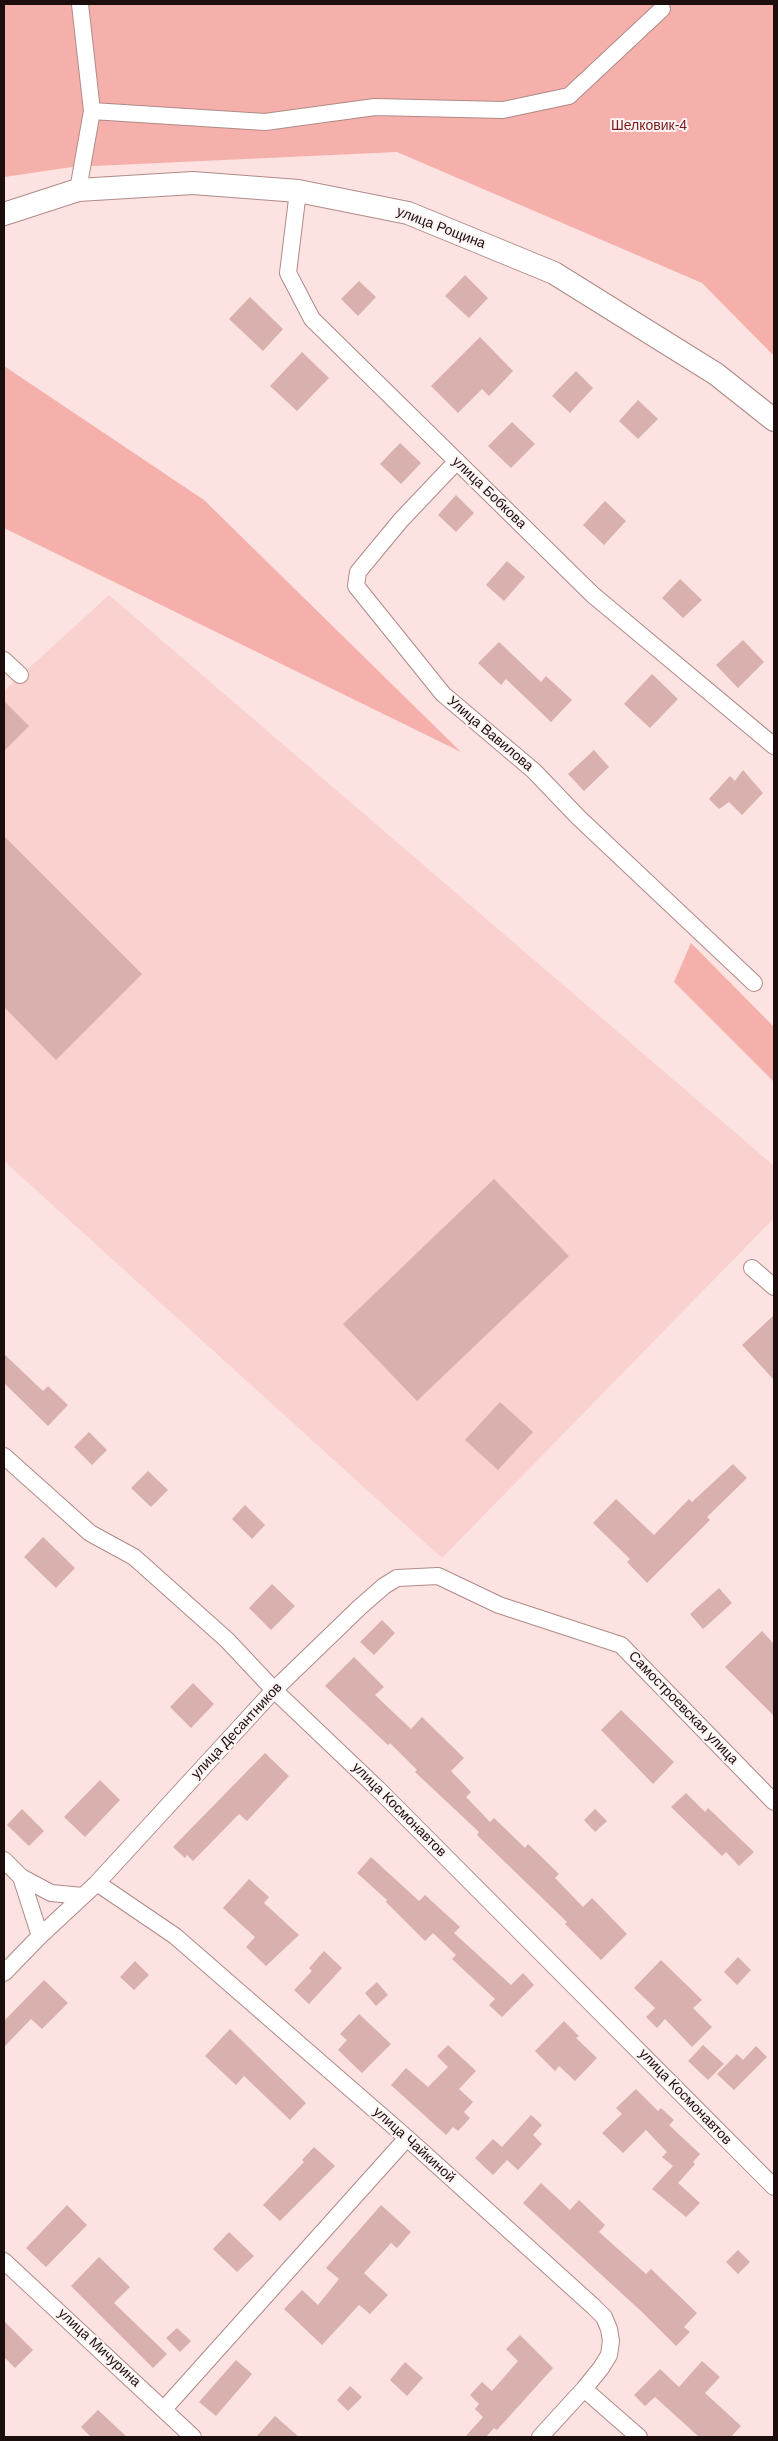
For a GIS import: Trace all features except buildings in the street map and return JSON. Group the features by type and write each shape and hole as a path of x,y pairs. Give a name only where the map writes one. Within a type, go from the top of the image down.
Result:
{"street":[{"path":"78,190 92,111 80,4"},
{"path":"92,111 265,122 375,107 503,110 569,96 662,9"},
{"name":"улица Рощина","path":"4,214 78,190 193,182 298,191 408,212 554,273 716,374 774,420"},
{"name":"улица Бобкова","path":"298,191 288,273 312,320 593,595 774,746"},
{"name":"Улица Вавилова","path":"457,461 401,520 358,572 356,586 443,694 534,771 578,817 754,983"},
{"path":"4,660 20,675"},
{"path":"752,1268 774,1287"},
{"name":"улица Космонавтов","path":"4,1456 90,1533 134,1557 227,1640 274,1690 384,1794 774,2188"},
{"name":"Самостроевская улица","path":"384,1586 397,1578 438,1576 499,1606 621,1645 774,1802"},
{"name":"улица Десантников","path":"40,1936 97,1883 274,1690 384,1586"},
{"path":"4,1860 21,1877 51,1893 84,1896"},
{"path":"4,1973 40,1936 21,1877"},
{"name":"улица Чайкиной","path":"97,1883 175,1936 408,2138 604,2317 611,2341 609,2355 584,2389 540,2437"},
{"path":"164,2409 408,2138"},
{"name":"улица Мичурина","path":"4,2260 193,2437"},
{"path":"584,2389 639,2437"}],"shaded area":[{"path":"109,595 774,1166 774,1218 442,1558 4,1161 4,691"}],"green space":[{"name":"Шелковик-4","path":"4,4 774,4 774,356 702,283 397,152 72,167 4,177"},
{"path":"4,366 204,500 461,752 4,528"},
{"path":"691,943 774,1027 774,1082 674,982"}]}
